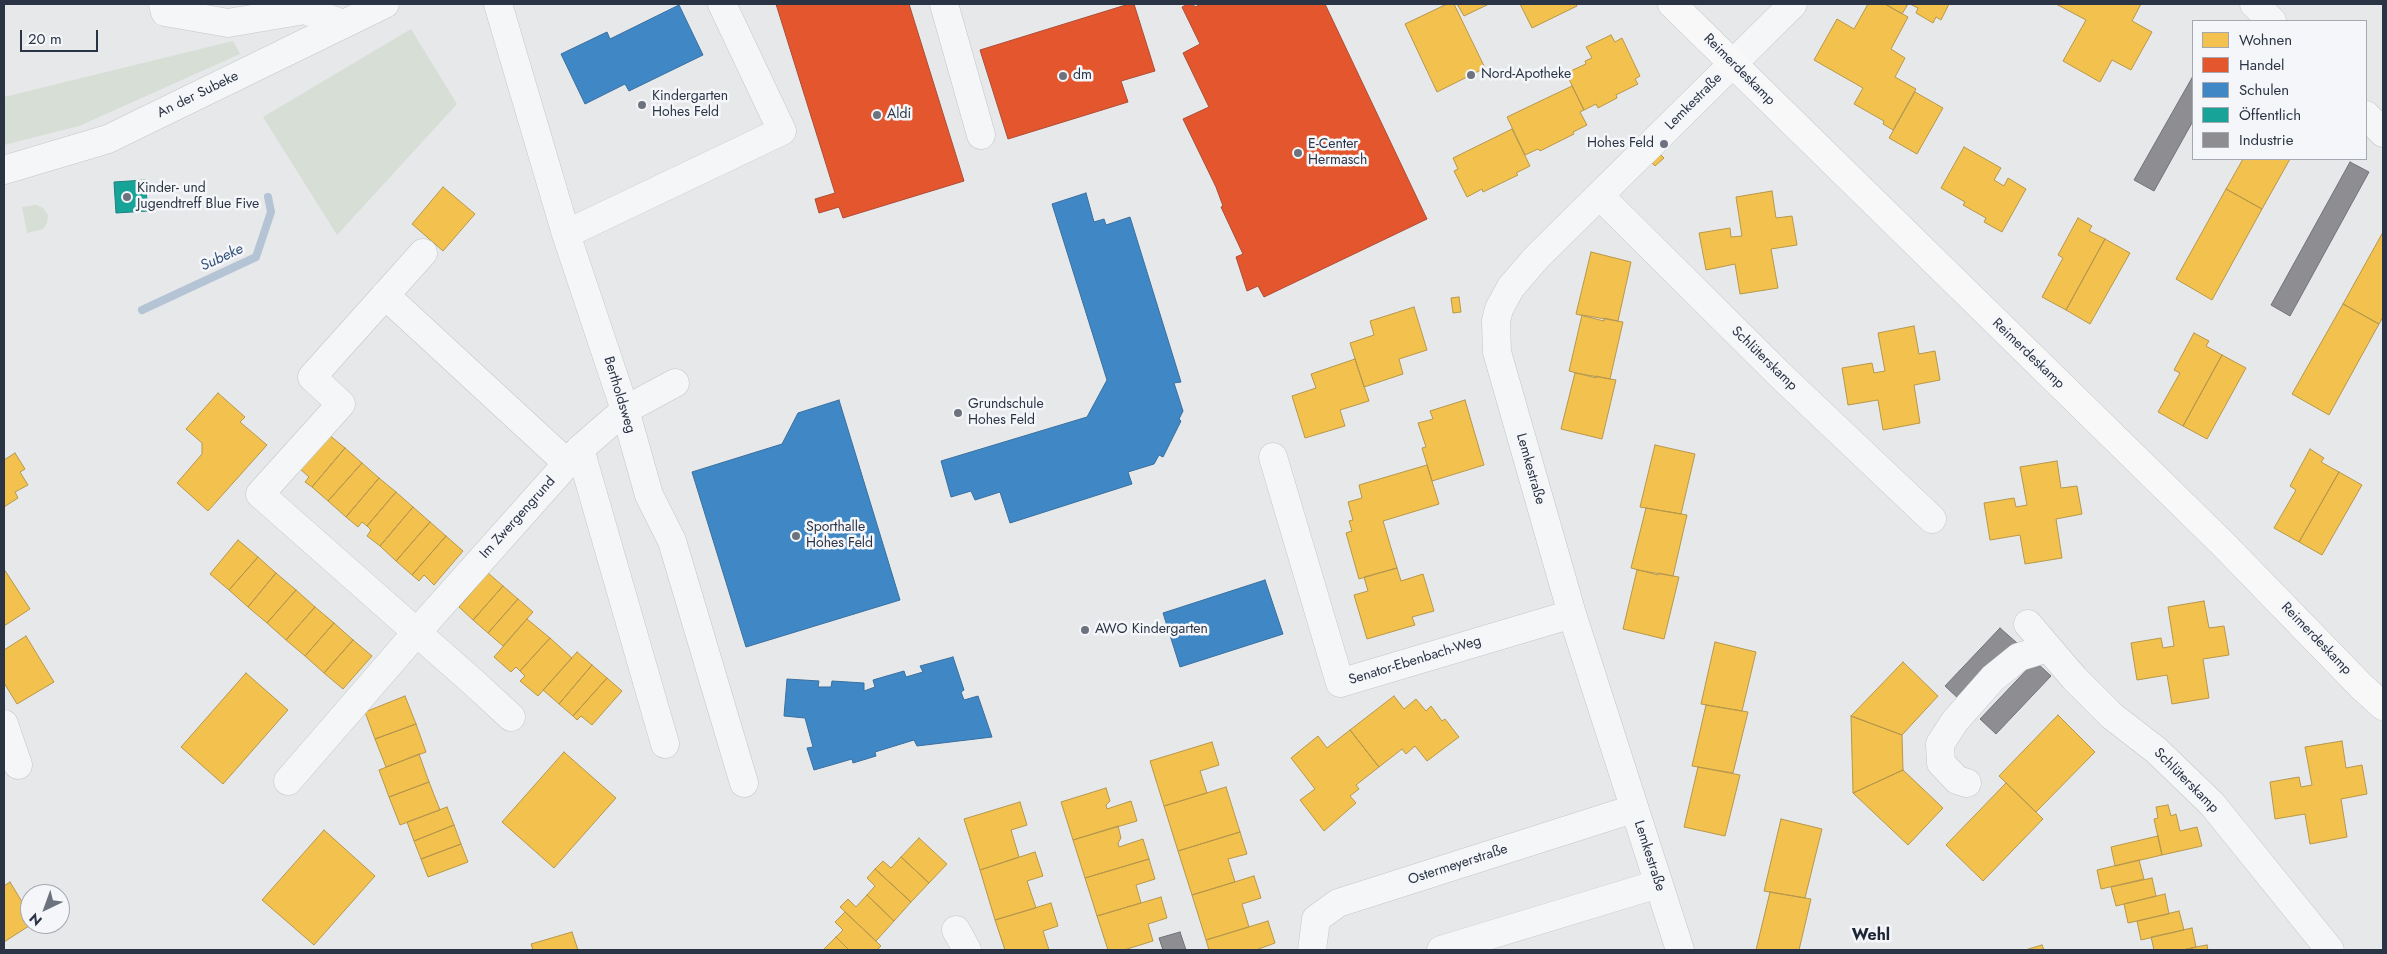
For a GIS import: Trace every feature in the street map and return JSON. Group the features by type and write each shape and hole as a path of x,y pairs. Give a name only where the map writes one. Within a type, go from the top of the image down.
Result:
{"main road":[{"name":"Reimerdeskamp","path":"1672,4 2223,544 2362,687 2383,706"}],"street":[{"path":"163,4 165,12 228,23 305,10 343,24"},
{"name":"An der Subeke","path":"4,170 108,139 385,4"},
{"name":"Bertholdsweg","path":"498,4 566,234 625,410 649,495 672,541 744,783"},
{"path":"566,234 782,131 722,4"},
{"path":"944,4 981,135"},
{"name":"Lemkestraße","path":"1680,950 1633,809 1572,614 1497,352 1495,336 1500,308 1511,287 1537,257 1793,4"},
{"path":"2367,116 2383,133"},
{"name":"Schlüterskamp","path":"1600,196 1779,374 1932,519"},
{"path":"423,253 312,377 341,404 260,494 417,632 511,718"},
{"path":"385,295 574,456 665,744"},
{"name":"Im Zwergengrund","path":"288,781 417,632 574,456 625,410 676,383"},
{"name":"Senator-Ebenbach-Weg","path":"1273,457 1340,683 1572,614"},
{"name":"Schlüterskamp","path":"2028,624 2074,678 2112,716 2156,750 2212,804 2330,950"},
{"path":"1967,783 1957,780 1941,763 1940,744 1955,721 1993,678 2019,657 2048,648"},
{"path":"4,724 18,765"},
{"name":"Ostermeyerstraße","path":"1312,950 1316,919 1338,903 1633,809"},
{"path":"1441,950 1658,884"}],"shaded area":[{"path":"411,29 457,104 337,235 263,117"},
{"path":"233,41 240,54 79,126 4,145 4,97"},
{"path":"36,205 43,208 48,215 47,223 43,229 27,233 22,207"}],"building: Wohnen":[{"path":"1447,4 1454,4 1485,68 1437,92 1405,24"},
{"path":"1457,4 1489,4 1464,16"},
{"path":"1520,4 1576,4 1577,6 1532,28"},
{"path":"1868,4 1885,4 1908,17 1891,49 1905,58 1895,77 1916,89 1893,130 1883,124 1884,121 1854,104 1863,88 1814,60 1837,19 1854,29"},
{"path":"1885,4 1908,4 1902,14"},
{"path":"1910,4 1949,4 1941,20 1936,17 1933,23 1916,13 1918,8"},
{"path":"2056,4 2141,4 2132,21 2152,32 2131,70 2112,60 2100,82 2063,61 2086,20"},
{"path":"1611,35 1615,42 1622,38 1640,76 1635,79 1638,84 1616,95 1617,98 1598,108 1596,104 1584,110 1566,73 1586,64 1585,61 1592,58 1586,47"},
{"path":"1572,86 1584,110 1580,112 1587,125 1573,132 1574,134 1540,151 1538,149 1525,155 1507,117"},
{"path":"1915,92 1943,108 1917,154 1889,138"},
{"path":"1512,129 1530,166 1516,173 1518,175 1483,192 1482,189 1467,197 1454,171 1458,169 1453,158"},
{"path":"1964,147 2001,168 1994,180 2004,186 2008,178 2026,189 2002,232 1984,222 1986,218 1963,205 1965,202 1941,188"},
{"path":"1659,153 1664,158 1655,166 1651,162"},
{"path":"2242,160 2289,160 2262,209 2226,189"},
{"path":"443,187 475,214 443,251 412,224"},
{"path":"2226,189 2262,209 2212,300 2176,279"},
{"path":"1772,191 1776,218 1792,216 1797,245 1771,249 1778,288 1740,294 1735,264 1706,270 1699,233 1730,228 1731,237 1742,236 1736,197"},
{"path":"2078,218 2092,226 2089,231 2105,239 2066,310 2042,297 2063,258 2058,255"},
{"path":"2383,232 2383,317 2379,324 2343,304"},
{"path":"2105,239 2130,253 2090,324 2066,310"},
{"path":"1591,252 1631,262 1618,321 1604,318 1604,321 1576,314"},
{"path":"1459,297 1461,312 1453,313 1451,298"},
{"path":"2343,304 2379,324 2329,415 2292,394"},
{"path":"1414,307 1427,350 1399,359 1403,374 1364,387 1350,343 1374,335 1370,321"},
{"path":"1582,315 1623,322 1610,379 1596,376 1596,378 1569,371"},
{"path":"1914,326 1919,354 1935,351 1940,380 1914,385 1920,423 1883,430 1878,400 1848,405 1842,368 1872,363 1874,373 1885,371 1878,333"},
{"path":"2194,333 2209,341 2206,346 2222,355 2183,426 2158,412 2180,373 2174,370"},
{"path":"2222,355 2246,368 2207,439 2183,426"},
{"path":"1355,359 1369,401 1340,410 1345,426 1305,438 1292,396 1316,388 1311,374"},
{"path":"1575,373 1616,380 1602,439 1561,429"},
{"path":"218,393 245,417 240,422 267,445 208,511 177,483 202,454 202,443 186,429"},
{"path":"1465,400 1484,465 1432,481 1422,448 1426,447 1418,423 1433,419 1430,411"},
{"path":"328,434 345,448 312,487 305,482 309,477 299,468"},
{"path":"1655,445 1695,454 1681,514 1640,507"},
{"path":"345,448 362,463 328,501 312,487"},
{"path":"2310,449 2324,458 2321,462 2339,472 2299,542 2274,528 2296,490 2290,486"},
{"path":"15,453 25,469 20,472 28,485 15,492 18,498 4,507 4,460"},
{"path":"2057,461 2061,488 2077,486 2082,514 2056,519 2062,558 2025,564 2020,535 1990,540 1984,503 2014,498 2016,507 2027,505 2020,467"},
{"path":"362,463 379,478 346,517 328,501"},
{"path":"1427,465 1439,504 1383,521 1397,568 1359,579 1346,533 1352,531 1349,521 1353,520 1348,502 1362,498 1359,485"},
{"path":"2339,472 2362,485 2322,555 2299,542"},
{"path":"379,478 396,492 367,526 362,522 358,527 346,517"},
{"path":"396,492 413,507 380,546 367,536 371,530 367,526"},
{"path":"413,507 430,522 396,561 380,546"},
{"path":"1646,508 1687,515 1673,576 1659,573 1658,575 1631,568"},
{"path":"430,522 446,536 412,575 396,561"},
{"path":"446,536 463,551 434,585 424,575 419,581 412,575"},
{"path":"238,540 258,557 229,590 210,574"},
{"path":"258,557 276,573 248,607 229,590"},
{"path":"1397,568 1401,581 1423,574 1434,611 1412,617 1415,625 1367,639 1354,595 1368,591 1364,577"},
{"path":"4,569 30,609 4,626"},
{"path":"1637,570 1679,577 1664,639 1623,629"},
{"path":"276,573 296,590 267,623 248,607"},
{"path":"488,573 503,586 473,620 459,607"},
{"path":"503,586 518,599 488,633 473,620"},
{"path":"296,590 315,607 286,640 267,623"},
{"path":"518,599 533,612 503,646 488,633"},
{"path":"2204,601 2209,628 2224,626 2229,655 2203,659 2209,698 2172,704 2167,675 2137,680 2131,643 2161,638 2163,648 2174,646 2168,607"},
{"path":"315,607 334,623 305,656 286,640"},
{"path":"527,619 550,638 520,671 516,667 511,672 494,657"},
{"path":"334,623 353,640 324,673 305,656"},
{"path":"26,636 54,682 17,704 4,683 4,650"},
{"path":"550,638 572,658 538,696 520,681 525,676 520,671"},
{"path":"353,640 372,656 343,689 324,673"},
{"path":"1715,642 1756,652 1742,711 1701,704"},
{"path":"577,652 592,665 559,704 543,690"},
{"path":"1903,662 1938,696 1902,735 1851,716"},
{"path":"592,665 607,678 573,716 559,704"},
{"path":"246,673 288,710 223,784 181,747"},
{"path":"607,678 622,691 592,725 581,716 577,720 573,716"},
{"path":"405,696 416,724 375,739 365,712"},
{"path":"1394,696 1404,709 1416,699 1426,711 1431,706 1442,721 1445,719 1459,737 1427,761 1415,746 1406,754 1402,749 1379,767 1350,730"},
{"path":"1706,705 1748,712 1733,773 1692,766"},
{"path":"2058,715 2095,752 2036,812 1999,776"},
{"path":"1851,716 1902,735 1903,770 1853,793"},
{"path":"416,724 426,752 386,767 375,739"},
{"path":"1350,730 1379,767 1356,785 1359,789 1350,796 1356,803 1324,831 1300,800 1315,789 1291,758 1318,736 1327,748"},
{"path":"2342,741 2346,768 2362,765 2367,794 2341,799 2347,837 2310,844 2305,814 2275,819 2270,782 2299,777 2301,787 2312,785 2305,747"},
{"path":"1212,742 1219,765 1200,771 1207,793 1164,806 1150,761"},
{"path":"564,752 616,798 554,868 502,822"},
{"path":"419,754 429,782 389,797 379,770"},
{"path":"1698,767 1740,775 1725,836 1684,827"},
{"path":"1903,770 1943,808 1908,845 1853,793"},
{"path":"429,782 440,810 400,825 389,797"},
{"path":"2006,783 2043,819 1983,881 1946,845"},
{"path":"1226,787 1240,832 1178,851 1164,806"},
{"path":"1106,788 1110,801 1106,805 1107,809 1131,801 1137,821 1073,840 1061,802"},
{"path":"1020,802 1027,825 1011,830 1019,857 980,870 964,819"},
{"path":"2168,805 2171,816 2176,814 2180,831 2197,827 2202,846 2162,855 2154,819 2158,818 2156,807"},
{"path":"447,807 454,825 414,841 407,822"},
{"path":"1781,819 1822,829 1805,898 1764,891"},
{"path":"454,825 461,844 421,859 414,841"},
{"path":"1118,826 1121,838 1118,843 1119,847 1143,839 1149,859 1085,878 1073,840"},
{"path":"324,830 375,876 314,945 262,900"},
{"path":"1240,832 1247,854 1228,859 1235,882 1192,895 1178,851"},
{"path":"2158,836 2162,855 2115,866 2111,847"},
{"path":"919,838 947,864 929,883 901,857"},
{"path":"461,844 468,862 428,877 421,859"},
{"path":"1035,852 1043,876 1027,881 1036,908 995,920 980,870"},
{"path":"901,857 929,883 911,902 875,869 883,861 891,868"},
{"path":"1149,859 1155,879 1136,885 1141,903 1097,916 1085,878"},
{"path":"2139,860 2144,879 2101,889 2097,870"},
{"path":"875,869 911,902 894,921 867,895 875,886 867,878"},
{"path":"1254,876 1261,898 1242,904 1249,927 1206,940 1192,895"},
{"path":"2152,878 2156,896 2116,906 2111,887"},
{"path":"10,882 20,898 20,932 4,942 4,886"},
{"path":"1770,892 1811,899 1799,950 1756,950"},
{"path":"2165,894 2169,914 2128,923 2124,904"},
{"path":"867,895 894,921 876,941 840,907 848,899 856,907"},
{"path":"1161,897 1167,918 1148,924 1153,941 1124,950 1108,950 1097,916"},
{"path":"1051,903 1058,926 1043,931 1049,950 1005,950 995,920"},
{"path":"2179,911 2184,930 2141,940 2137,921"},
{"path":"845,912 881,946 877,950 849,950 836,937 843,930 835,922"},
{"path":"1268,921 1275,943 1256,950 1209,950 1206,940"},
{"path":"2192,928 2196,947 2183,950 2154,950 2151,937"},
{"path":"572,932 578,950 533,950 531,944"},
{"path":"836,937 849,950 823,950"},
{"path":"2042,945 2044,950 2025,950"},
{"path":"2207,945 2208,950 2183,950 2196,947"}],"building: Handel":[{"name":"Aldi","path":"776,4 909,4 964,181 843,218 839,207 819,213 815,199 835,193"},
{"name":"dm","path":"1134,4 1155,71 1121,81 1128,102 1008,139 980,50"},
{"name":"E-Center Hermasch","path":"1193,4 1195,7 1201,4 1325,4 1427,219 1264,297 1258,286 1247,291 1236,257 1243,254 1221,207 1223,206 1216,187 1183,119 1209,107 1183,53 1200,44 1182,7"}],"building: Schulen":[{"path":"679,5 703,55 629,91 625,84 585,104 561,54 607,32 610,39"},
{"name":"Grundschule Hohes Feld","path":"1086,193 1094,222 1104,219 1106,225 1130,217 1181,382 1174,383 1183,411 1179,419 1181,421 1163,457 1159,455 1154,464 1128,472 1132,484 1010,523 1000,492 975,500 971,491 951,497 941,461 1087,417 1107,380 1052,204"},
{"name":"Sporthalle Hohes Feld","path":"839,400 900,600 746,647 692,472 782,444 798,413"},
{"path":"1265,580 1283,634 1180,667 1163,613"},
{"path":"953,657 964,690 961,692 964,700 978,696 992,737 917,746 914,740 875,752 876,756 853,763 852,759 814,770 807,748 813,747 805,718 784,716 787,679 819,681 818,687 831,687 832,681 864,683 864,691 875,687 873,680 904,671 906,677 923,672 920,666"}],"building: Öffentlich":[{"path":"145,180 148,211 116,213 114,182"}],"building: Industrie":[{"path":"2192,78 2192,123 2154,191 2134,180"},
{"path":"2350,162 2369,172 2290,316 2271,305"},
{"path":"2000,628 2017,643 1961,701 1945,686"},
{"path":"2035,661 2051,676 1996,734 1980,719"},
{"path":"1180,932 1186,950 1163,950 1159,938"}],"waterway":[{"name":"Subeke","path":"142,310 256,257 271,212 268,197"}],"place":[{"name":"Nord-Apotheke","path":"1471,75"},
{"name":"dm","path":"1063,76"},
{"name":"Kindergarten Hohes Feld","path":"642,105"},
{"name":"Aldi","path":"877,115"},
{"name":"Hohes Feld","path":"1664,144"},
{"name":"E-Center Hermasch","path":"1298,153"},
{"name":"Kinder- und Jugendtreff Blue Five","path":"127,197"},
{"name":"Grundschule Hohes Feld","path":"958,413"},
{"name":"Sporthalle Hohes Feld","path":"796,536"},
{"name":"AWO Kindergarten","path":"1085,630"}],"district":[{"name":"Wehl","path":"1871,936"}]}
